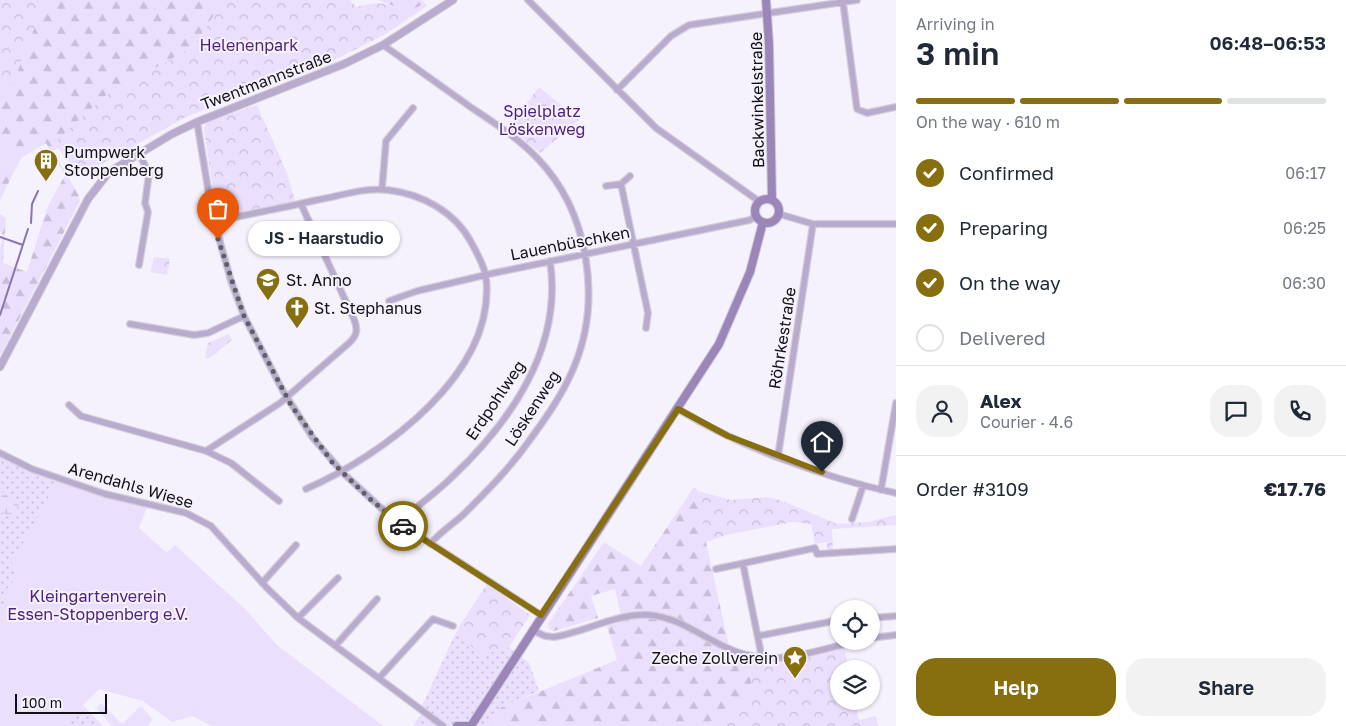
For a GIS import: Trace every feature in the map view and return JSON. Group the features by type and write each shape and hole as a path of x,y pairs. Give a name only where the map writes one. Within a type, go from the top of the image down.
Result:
{"main road":[{"name":"Backwinkelstraße","path":"766,0 768,14 772,200"},
{"path":"772,200 778,205 779,214 774,221 763,222 756,216 756,208 760,202 772,200"},
{"path":"457,726 469,726 719,344 730,321 755,255 763,222"}],"street":[{"name":"Twentmannstraße","path":"0,367 94,190 109,172 139,153 197,122 344,64 383,45 453,0"},
{"path":"528,0 656,128 760,202"},
{"path":"617,90 680,29 690,25 857,0"},
{"path":"843,2 857,109 867,113 896,107"},
{"name":"Löskenweg","path":"383,45 508,132 537,158 553,178 567,202 579,232 585,254 588,290 586,322 580,351 567,382 545,419 516,458 486,492 430,544"},
{"path":"382,190 386,140 413,108"},
{"path":"197,122 213,222 225,266 244,316 286,397 313,438 343,472 399,523 541,615"},
{"path":"138,264 148,212 144,203 149,174 139,153"},
{"path":"606,186 621,184 630,176"},
{"path":"621,184 648,313 646,328"},
{"path":"213,222 382,190 418,197 444,211 468,236 486,275 486,300 478,338 460,367 436,398 387,443 343,472 306,489"},
{"path":"206,451 286,397 352,341 357,328 301,204"},
{"path":"779,214 813,224 896,224"},
{"name":"Lauenbüschken","path":"389,301 417,291 486,275 750,220 756,216"},
{"name":"Röhrkestraße","path":"778,456 813,224"},
{"name":"Erdpohlweg","path":"399,523 442,486 476,452 509,410 532,375 544,345 551,313 552,283 550,261"},
{"path":"130,324 194,335 208,333 244,316"},
{"path":"881,490 896,403"},
{"path":"69,405 80,416 206,451 231,463 280,501"},
{"path":"678,409 728,436 778,456 863,486 896,493"},
{"name":"Arendahls Wiese","path":"0,453 32,469 105,494 186,513 198,518 220,535 262,583 298,618 380,677 443,726"},
{"path":"852,519 863,486"},
{"path":"262,583 296,545"},
{"path":"716,569 815,548 817,554 896,549"},
{"path":"743,564 762,658"},
{"path":"298,618 338,578"},
{"path":"336,645 377,599"},
{"path":"532,630 545,636 554,637 628,616 658,616 685,624 732,650 762,658 793,658 830,648"},
{"path":"880,617 896,616"},
{"path":"380,677 433,619 453,626"},
{"path":"758,636 830,622"},
{"path":"880,637 896,634"}],"green space":[{"path":"0,0 45,0 16,75 0,95"},
{"path":"45,0 224,0 193,47 105,96 56,142 58,148 53,151 80,201 0,356 0,248 3,237 0,231 0,214 6,218 3,263 27,272 47,208 65,175 46,143 21,158 0,200 0,95 16,75"},
{"name":"Helenenpark","path":"224,0 350,0 356,7 377,3 395,6 409,12 425,3 427,6 384,35 338,58 186,117 96,167 89,169 77,167 67,159 55,142 105,96 193,47"},
{"path":"378,0 422,0 425,3 409,12"},
{"name":"Spielplatz Löskenweg","path":"539,87 579,120 540,153 509,127"},
{"path":"257,105 287,173 295,201 217,217 204,129 207,122"},
{"path":"8,143 20,160 1,175 0,179 0,149"},
{"path":"251,187 254,203 222,210 219,193"},
{"path":"154,257 170,259 167,275 151,272"},
{"path":"229,334 232,340 210,358 205,358 208,343"},
{"path":"0,455 58,480 10,568 18,576 3,594 12,602 0,614"},
{"name":"Kleingartenverein Essen-Stoppenberg e.V.","path":"58,480 148,505 139,528 167,553 175,545 245,609 277,645 383,726 212,726 192,716 172,722 143,701 99,689 62,726 0,726 0,614 12,602 2,595 18,576 9,568"},
{"path":"694,487 698,491 706,542 730,651 746,658 753,689 722,726 488,726 500,708 617,660 607,626 622,621 615,589 591,596 598,618 554,631 549,628 548,624 604,542 641,566"},
{"path":"0,490 19,505 10,519 4,512 0,516"},
{"path":"698,491 731,500 765,497 780,500 837,524 868,522 896,515 896,525 832,529 833,550 828,550 826,542 815,544 811,524 793,522 726,535 706,542"},
{"path":"487,584 530,615 509,647 478,656 458,628"},
{"path":"458,628 478,656 509,647 529,663 539,691 500,708 488,726 413,726 423,711 421,708"},
{"name":"Zeche Zollverein","path":"830,648 830,650 845,650 846,660 830,660 830,710 857,710 859,720 876,716 878,726 722,726 753,689 746,658 757,660"},
{"path":"101,703 122,724 141,706 153,720 147,726 112,726 96,708"},
{"path":"83,705 103,726 62,726"}],"waterway":[{"path":"31,223 32,204 38,191"},
{"path":"0,315 28,229"},
{"path":"0,237 23,245"}],"way so far":[{"path":"218,239 225,266 244,316 291,405 332,462 370,499 403,526"}],"place":[{"name":"Pumpwerk Stoppenberg","path":"46,182"},
{"name":"JS - Haarstudio","path":"218,239"},
{"name":"St. Anno","path":"268,301"},
{"name":"St. Stephanus","path":"297,329"},
{"name":"Zeche Zollverein","path":"795,679"}],"route":[{"path":"403,526 541,615 678,409 728,436 822,472"}]}
